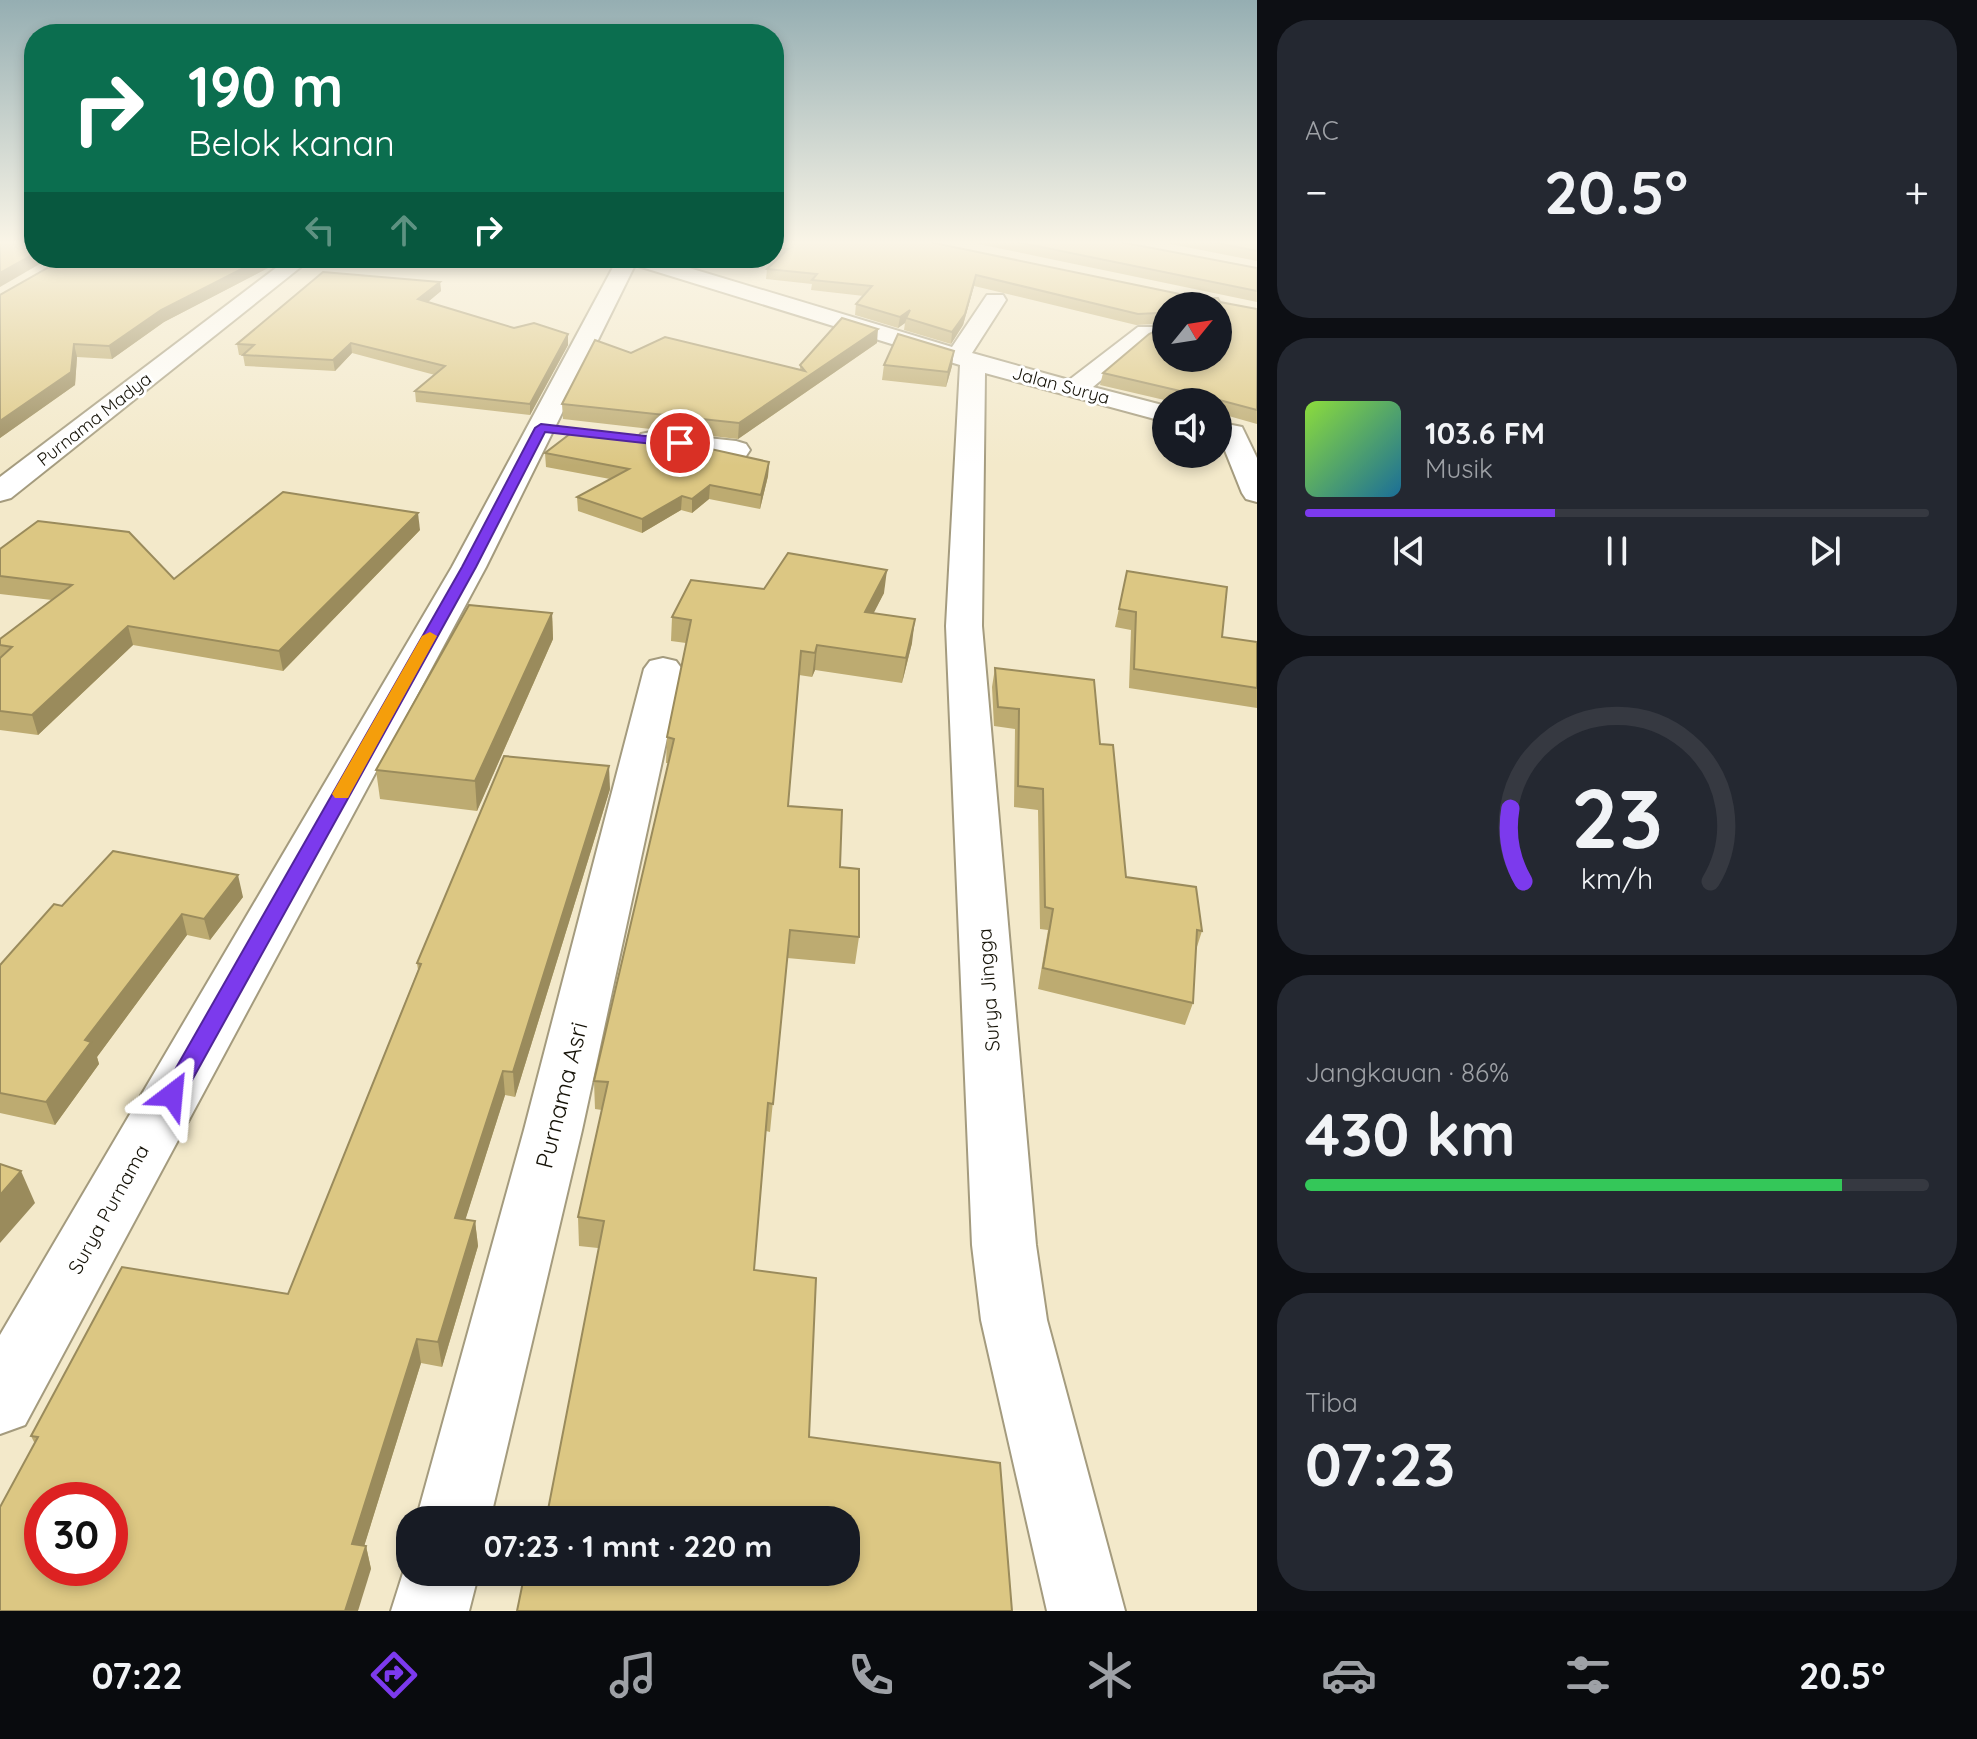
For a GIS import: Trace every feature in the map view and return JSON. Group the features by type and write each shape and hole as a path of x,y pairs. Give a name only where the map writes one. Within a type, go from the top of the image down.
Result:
{"street":[{"name":"Purnama Madya","path":"0,492 228,315"},
{"name":"Surya Purnama","path":"0,1401 469,567 556,430 606,315"},
{"name":"Jalan Surya","path":"822,315 1152,410"},
{"path":"965,358 987,315"},
{"path":"1075,388 1146,332"},
{"name":"Surya Jingga","path":"965,358 964,626 1004,1245 1014,1320 1086,1611"},
{"path":"1236,434 1257,493"},
{"path":"631,438 736,450"},
{"name":"Purnama Asri","path":"457,1506 553,1130 663,669"},
{"path":"430,1611 436,1586"}],"building":[{"path":"0,315 154,315 109,346 74,344 71,372 0,421"},
{"path":"271,315 472,315 514,328 534,323 568,334 530,404 415,391 445,366 351,343 333,360 243,355 254,345 237,344"},
{"path":"907,315 964,315 952,332 906,318"},
{"path":"1232,315 1257,315 1257,410 1232,403 1232,388 1167,388 1103,373 1152,333 1152,372 1232,372"},
{"path":"842,318 878,329 739,423 562,404 595,340 631,353 665,337 805,371 800,365"},
{"path":"898,334 954,351 948,372 884,365"},
{"path":"575,430 710,446 706,448 769,462 761,495 710,485 692,499 682,496 642,519 577,497 629,469 545,453"},
{"path":"283,492 418,513 279,651 128,626 32,715 0,711 0,658 12,647 0,645 0,639 72,585 0,576 0,549 38,521 129,532 174,579"},
{"path":"788,553 887,570 865,612 915,619 906,658 817,645 815,653 801,651 788,806 842,810 840,867 859,869 859,937 790,930 773,1104 768,1103 754,1270 816,1278 809,1437 1000,1463 1012,1611 517,1611 522,1586 860,1586 860,1506 549,1506 604,1221 578,1217 608,1082 594,1081 674,739 667,737 691,620 672,617 691,580 764,589"},
{"path":"1127,571 1227,587 1222,637 1257,642 1257,688 1134,669 1136,612 1119,609"},
{"path":"469,605 552,613 475,781 376,770"},
{"path":"995,668 1094,680 1100,744 1113,745 1126,877 1196,887 1202,931 1197,930 1193,1003 1043,968 1053,909 1045,907 1043,789 1018,786 1019,709 998,707"},
{"path":"504,756 609,766 513,1072 503,1071 455,1218 475,1221 438,1342 417,1339 352,1544 366,1546 345,1611 0,1611 0,1507 38,1437 31,1436 122,1267 288,1294 421,964 417,963"},
{"path":"113,851 238,875 204,919 182,914 85,1040 91,1042 46,1102 0,1093 0,965 54,904 62,906"},
{"path":"0,1164 21,1171 0,1195"}],"slow traffic":[{"path":"341,794 430,636"}],"route":[{"path":"172,1095 469,567 541,428 680,443"}]}
